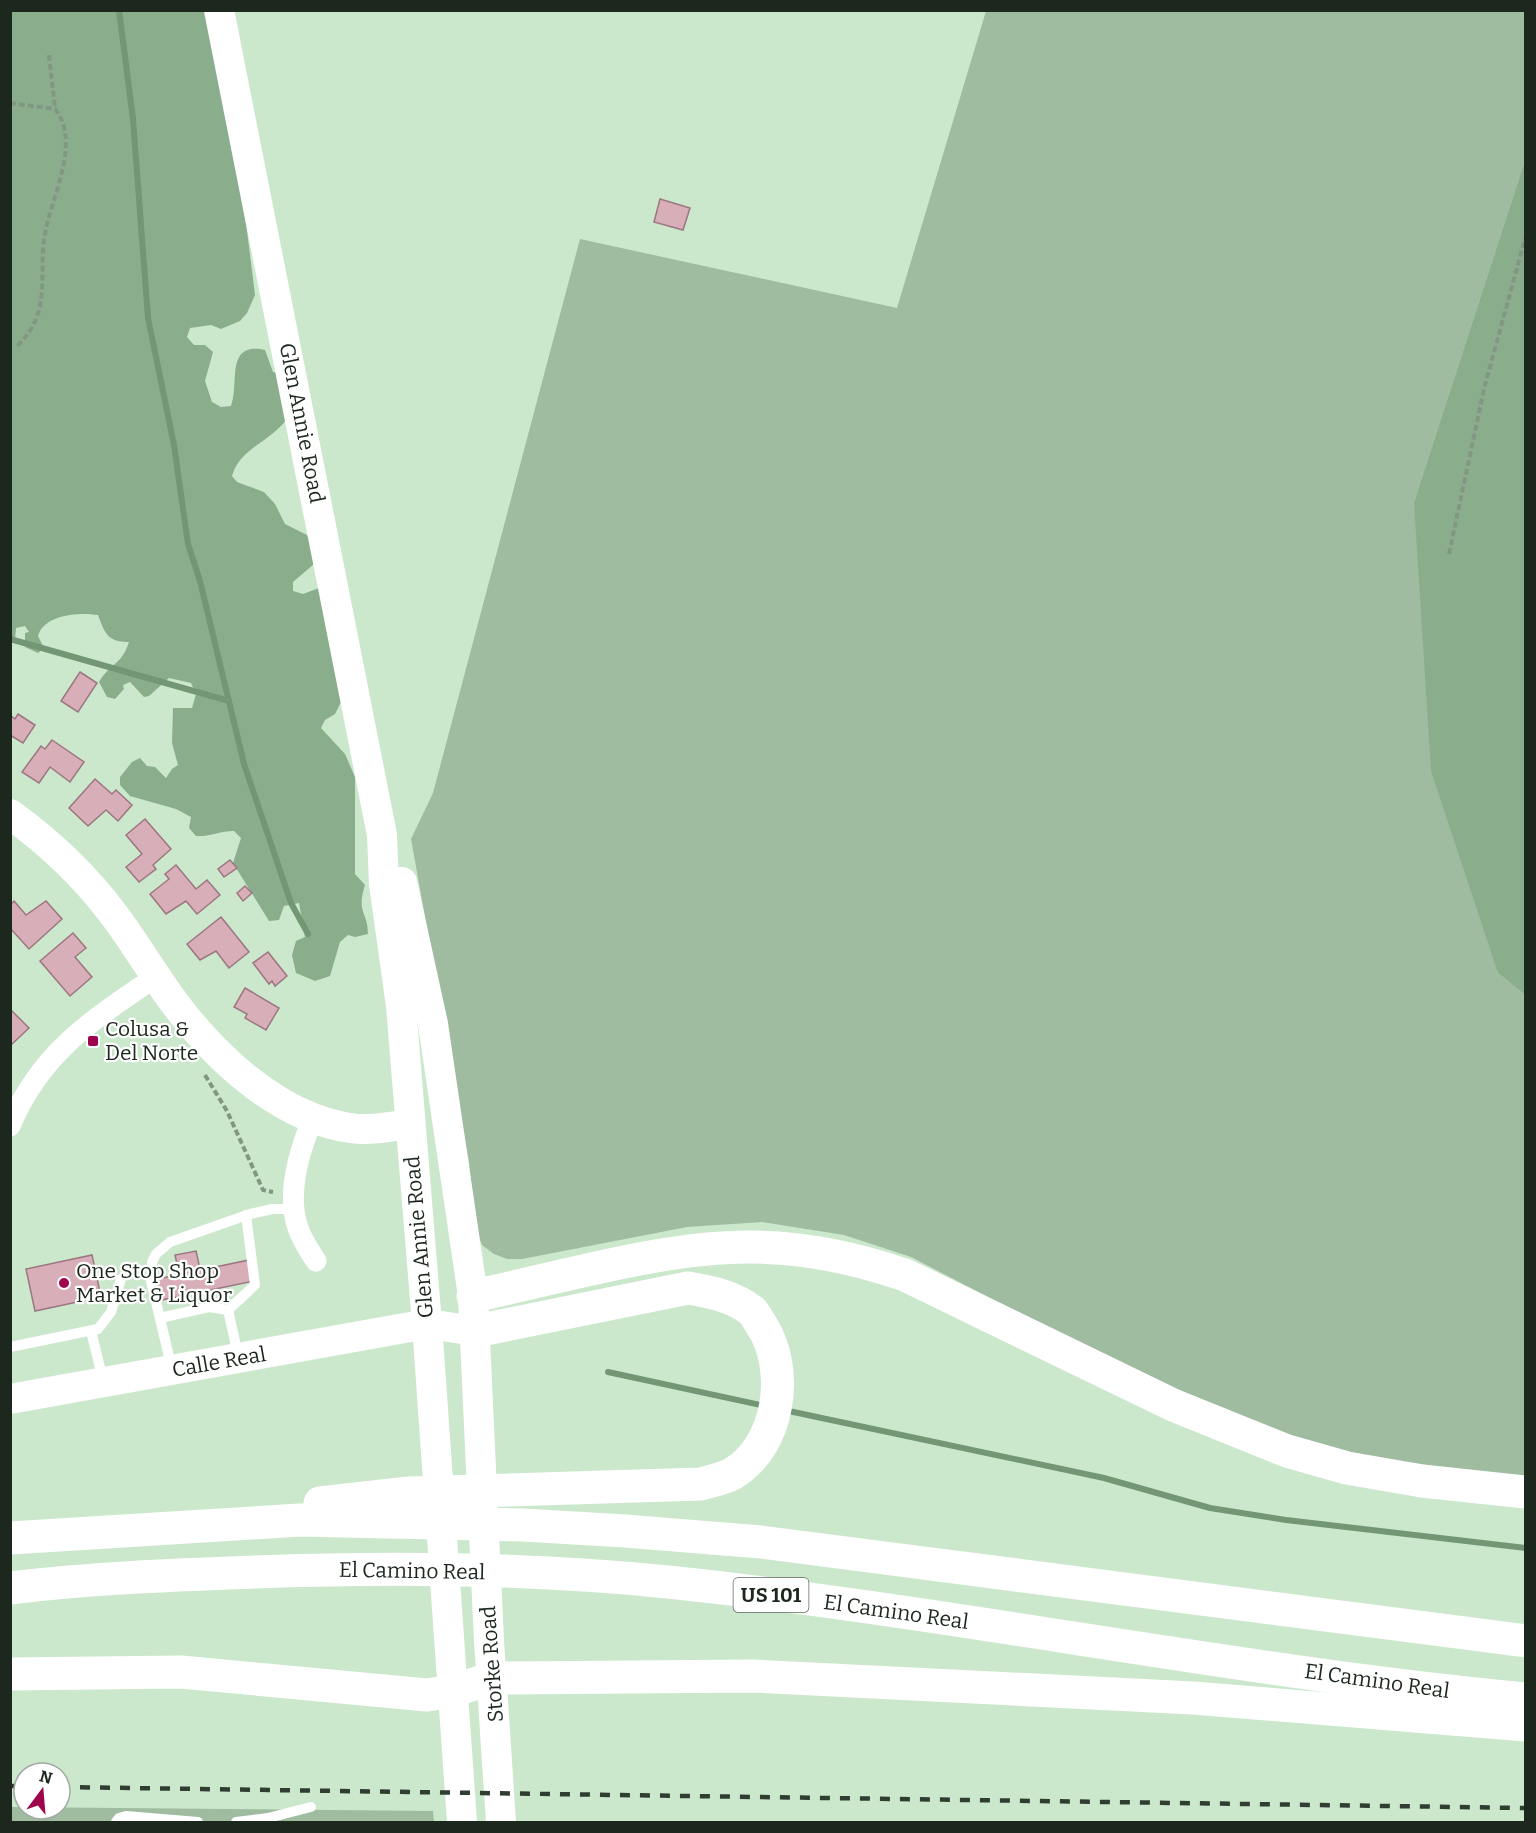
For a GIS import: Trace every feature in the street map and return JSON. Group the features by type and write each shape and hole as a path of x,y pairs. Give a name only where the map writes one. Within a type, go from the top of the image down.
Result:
{"highway":[{"path":"473,1296 660,1256 751,1247 812,1251 863,1260 905,1275 1173,1405 1287,1451 1347,1468 1422,1481 1526,1492"},
{"path":"63,1533 409,1492 701,1484 732,1474 752,1456 767,1431 777,1404 779,1382 777,1361 768,1336 753,1312 721,1293 688,1288 476,1331"},
{"name":"US 101","path":"10,1538 300,1520 511,1524 625,1531 761,1542 1526,1641"},
{"name":"El Camino Real","path":"10,1588 197,1574 322,1570 518,1572 666,1582 1012,1627 1429,1690 1526,1699"},
{"path":"10,1674 181,1672 427,1695 452,1691 493,1678 754,1676 1193,1698 1526,1725"}],"main road":[{"name":"Glen Annie Road","path":"219,10 382,835 384,884 401,1006 427,1324 448,1639"},
{"path":"10,814 39,835 85,880 114,915 196,1030 230,1064 268,1094 313,1118 351,1128 376,1129 409,1124"},
{"name":"Glen Annie Road","path":"382,835 402,884 433,1024 473,1296 479,1434"},
{"path":"427,1324 473,1296"},
{"path":"427,1324 476,1331"},
{"name":"Calle Real","path":"10,1399 427,1324"},
{"name":"Storke Road","path":"479,1434 501,1822"},
{"name":"Storke Road","path":"448,1639 458,1745 462,1822"}],"street":[{"path":"10,1126 15,1105 55,1053 81,1029 157,976"},
{"path":"313,1118 305,1138 296,1177 294,1209 297,1225 316,1261"}],"lane":[{"path":"172,1370 151,1281 151,1271 156,1254 170,1242 246,1215 272,1209 294,1209"},
{"path":"228,1310 255,1285 246,1215"},
{"path":"10,1347 91,1331 107,1319 121,1279"},
{"path":"160,1318 209,1306 228,1310"},
{"path":"228,1310 238,1358"},
{"path":"91,1331 103,1382"},
{"path":"236,1822 268,1818 311,1807"},
{"path":"116,1822 119,1818 126,1816 198,1822"}],"path":[{"path":"17,346 29,334 39,310 45,271 45,231 64,151 64,127 55,109 49,55"},
{"path":"10,103 55,109"},
{"path":"1449,554 1484,389 1526,235"},
{"path":"201,1071 227,1111 263,1190 273,1192"}],"green space":[{"path":"11,11 207,11 246,223 255,295 247,313 240,321 221,329 211,325 190,328 187,337 194,345 205,345 213,352 205,381 212,402 221,407 231,406 236,367 244,352 252,349 265,350 273,372 281,374 287,419 241,459 232,476 237,482 264,492 275,504 285,524 307,535 311,543 314,564 293,582 293,591 303,594 319,588 343,698 335,714 325,720 321,728 345,754 355,777 355,874 365,885 362,907 368,934 355,937 348,935 340,942 330,976 315,981 296,973 292,955 296,941 305,937 299,903 284,906 279,920 269,921 233,863 241,838 234,831 196,836 189,828 191,817 176,809 130,796 120,785 120,777 132,762 140,758 147,766 155,767 166,778 178,765 172,743 173,708 192,708 196,694 191,683 169,678 149,696 144,697 130,682 123,685 124,689 115,699 107,697 99,682 123,656 129,642 122,642 108,636 98,615 63,616 47,623 38,636 44,648 38,653 25,647 25,633 29,632 25,626 16,628 15,640 11,641"},
{"path":"986,11 1525,11 1525,160 1414,502 1498,973 1525,995 1525,1480 1333,1451 1160,1386 911,1257 844,1235 762,1222 687,1227 522,1259 507,1259 494,1254 482,1245 476,1230 469,1162 411,839 433,793 580,239 897,308"},
{"path":"1525,160 1525,995 1498,973 1431,771 1414,502"},
{"path":"10,1807 12,1807 12,1821 72,1821 72,1808 433,1811 434,1822 11,1822"}],"building":[{"path":"660,199 690,208 683,230 654,222"},
{"path":"80,672 97,683 78,712 61,701"},
{"path":"18,714 35,725 23,743 10,735 10,715 15,719"},
{"path":"52,740 84,762 70,782 50,767 39,783 22,772 41,746 45,749"},
{"path":"95,779 112,794 116,790 132,805 118,821 106,810 88,826 69,808"},
{"path":"145,819 171,849 153,865 156,869 139,882 126,867 142,854 126,835"},
{"path":"230,860 237,868 224,877 218,869"},
{"path":"176,865 196,889 207,880 220,895 197,914 186,901 166,914 150,894 169,879 165,874"},
{"path":"245,886 252,893 243,901 237,893"},
{"path":"14,901 26,915 46,901 62,919 29,949 10,928 10,905"},
{"path":"221,917 249,952 229,968 216,951 200,960 187,944"},
{"path":"73,933 86,948 75,957 92,977 70,996 40,961"},
{"path":"268,952 287,976 275,986 272,981 269,984 253,963"},
{"path":"245,988 279,1008 266,1030 245,1018 247,1014 234,1007"},
{"path":"10,1009 29,1028 11,1045 10,1044"},
{"path":"196,1251 203,1282 182,1286 175,1255"},
{"name":"One Stop Shop Market & Liquor","path":"92,1255 101,1297 35,1311 26,1269"},
{"path":"249,1260 254,1281 157,1301 153,1280"}],"waterway":[{"path":"119,10 133,119 148,318 174,445 188,544 200,581 244,764 291,903 308,934"},
{"path":"10,639 229,701"},
{"path":"608,1372 765,1406"},
{"path":"784,1410 1104,1478 1210,1508 1286,1520 1526,1548"}],"railway":[{"path":"72,1787 1526,1808"}],"place":[{"name":"Colusa & Del Norte","path":"93,1041"},
{"name":"One Stop Shop Market & Liquor","path":"64,1283"}]}
